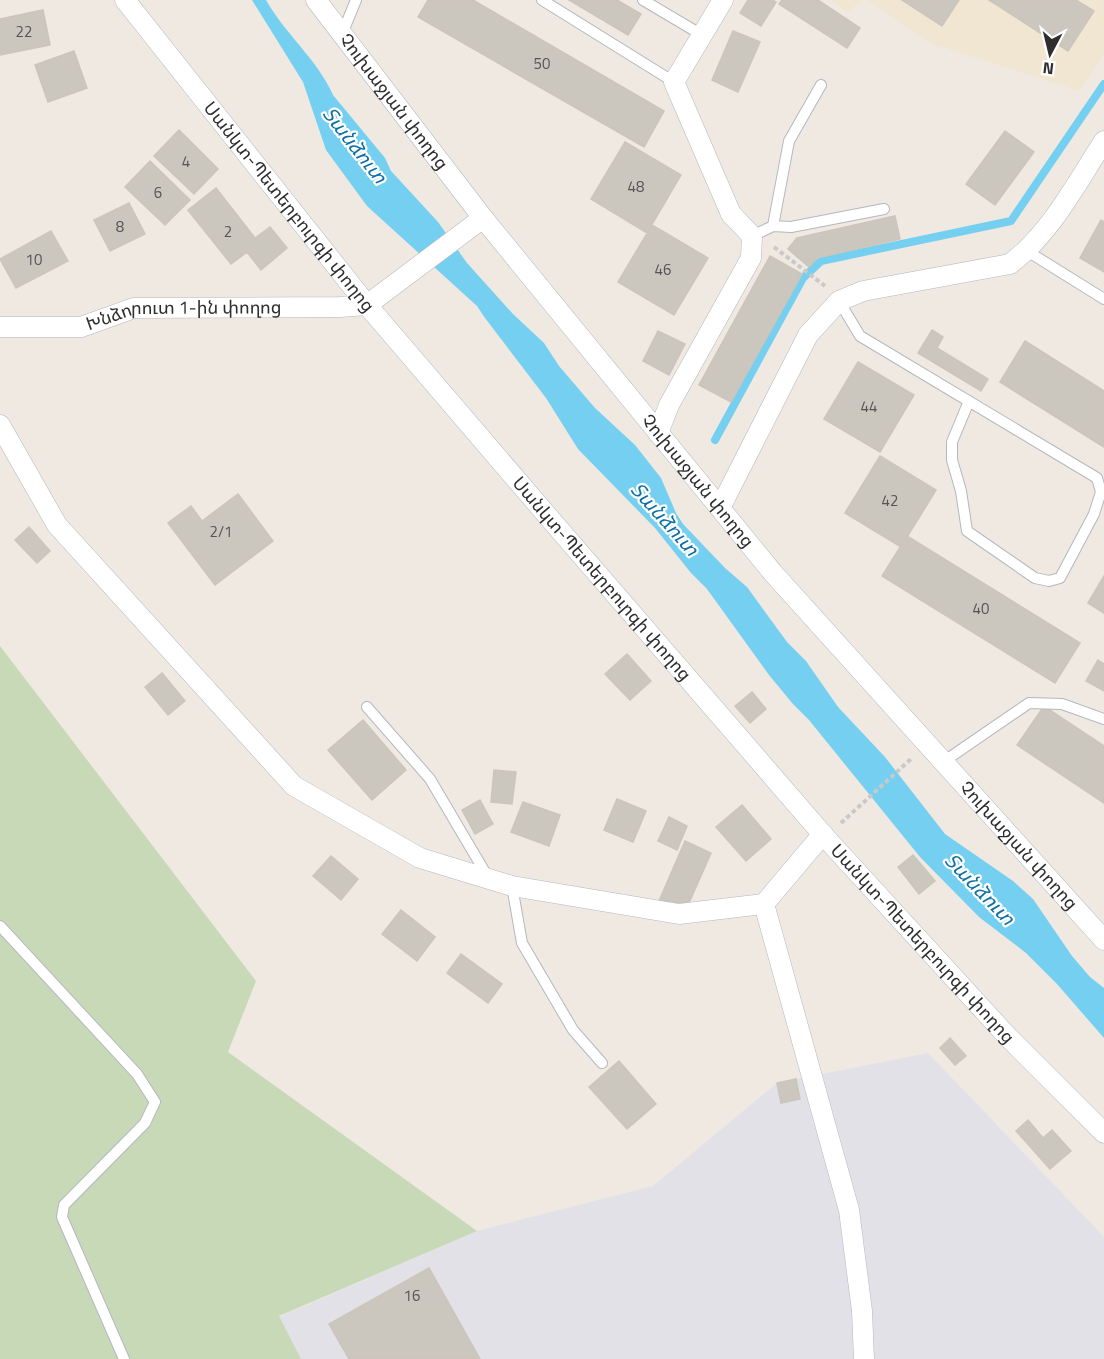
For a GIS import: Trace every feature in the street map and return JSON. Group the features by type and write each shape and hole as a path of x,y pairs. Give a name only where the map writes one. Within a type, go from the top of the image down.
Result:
{"street":[{"name":"Սանկտ-Պետերբուրգի փողոց","path":"125,0 367,305 824,836 1008,1037 1104,1134"},
{"name":"Չուխաջյան փողոց","path":"316,0 483,218 772,573 1104,940"},
{"path":"658,433 669,405 750,258 752,237 731,214 674,82 723,0"},
{"path":"720,508 808,335 839,301 863,291 1010,264 1041,236 1104,141"},
{"path":"367,305 483,218"},
{"name":"Խնձորուտ 1-ին փողոց","path":"0,327 81,327 134,308 340,308 367,305"},
{"path":"0,425 57,525 294,786 420,858 512,886 679,914 764,904 824,836"},
{"path":"764,904 849,1210 862,1311 864,1359"}],"lane":[{"path":"342,34 356,0"},
{"path":"542,0 674,82"},
{"path":"643,0 702,35"},
{"path":"773,226 789,141 821,85"},
{"path":"752,237 773,226 791,227 884,209"},
{"path":"1027,251 1104,299"},
{"path":"839,301 860,336 969,401 1098,478 1101,492 1094,514 1059,578 1049,581 1035,578 967,531 962,491 952,460 952,442 969,401"},
{"path":"943,762 1029,703 1062,704 1104,719"},
{"path":"367,708 430,779 489,879"},
{"path":"512,886 522,943 573,1030 602,1063"},
{"path":"0,926 137,1074 155,1102 145,1123 64,1204 62,1217 124,1359"}],"path":[{"path":"752,237 779,250 824,285"},
{"path":"824,836 900,769"}],"shaded area":[{"path":"830,0 863,0 847,12"},
{"path":"867,0 1104,0 1104,54 1080,91 930,43"},
{"path":"928,1053 1104,1237 1104,1359 301,1359 279,1317 477,1231 653,1186 777,1083"}],"green space":[{"path":"0,646 256,981 228,1052 477,1231 279,1316 301,1359 0,1359"}],"water":[{"name":"Տանձուտ","path":"252,0 266,0 310,58 333,95 385,158 391,171 438,222 467,263 513,314 544,343 559,366 595,408 635,445 661,478 683,524 725,568 747,587 787,642 806,661 838,707 885,757 945,834 1013,881 1033,899 1072,956 1090,977 1104,988 1104,1038 1057,984 1026,953 979,917 920,857 809,720 769,675 707,589 655,528 578,449 546,398 477,306 367,206 326,150 303,82"}],"building":[{"path":"428,0 473,0 664,111 644,147 418,17"},
{"path":"569,0 617,0 641,14 628,35"},
{"path":"748,0 776,2 761,26 740,13"},
{"path":"782,0 818,0 860,28 847,48 779,4"},
{"path":"902,0 959,0 942,26"},
{"path":"989,0 1076,0 1094,11 1068,51"},
{"path":"43,10 50,45 0,55 0,19"},
{"path":"733,31 760,42 738,92 712,80"},
{"path":"74,51 87,88 48,102 35,65"},
{"path":"179,130 218,169 194,194 154,156"},
{"path":"1005,131 1034,152 995,205 966,184"},
{"path":"625,142 681,175 647,233 591,199"},
{"path":"150,161 190,200 165,225 125,187"},
{"path":"216,188 255,238 270,227 287,248 261,270 247,252 231,264 188,210"},
{"path":"129,203 145,234 110,251 94,220"},
{"path":"895,216 900,239 817,258 809,267 788,249 797,238"},
{"path":"1101,220 1104,222 1104,272 1080,258"},
{"path":"652,225 708,258 674,315 618,282"},
{"path":"51,231 68,261 16,288 0,259"},
{"path":"770,256 802,274 731,402 699,385"},
{"path":"932,330 943,337 937,348 988,379 981,391 918,353"},
{"path":"658,331 685,344 669,375 643,361"},
{"path":"1025,341 1104,391 1104,447 1000,382"},
{"path":"858,362 914,395 880,452 824,419"},
{"path":"880,456 936,490 901,547 845,513"},
{"path":"238,494 273,541 215,585 168,523 191,506 202,521"},
{"path":"29,527 50,551 37,563 15,540"},
{"path":"907,536 1080,643 1055,683 882,576"},
{"path":"1104,576 1104,613 1088,603"},
{"path":"627,654 651,681 630,700 605,674"},
{"path":"1098,660 1104,664 1104,691 1086,681"},
{"path":"162,673 185,701 168,715 145,687"},
{"path":"752,692 766,709 750,723 735,706"},
{"path":"1044,706 1104,746 1104,803 1017,745"},
{"path":"363,720 406,770 372,800 328,750"},
{"path":"494,770 516,772 512,804 491,802"},
{"path":"617,799 646,811 633,842 604,830"},
{"path":"480,800 493,824 475,834 462,810"},
{"path":"523,802 560,815 549,846 511,832"},
{"path":"742,805 771,839 746,861 716,827"},
{"path":"669,817 687,826 677,850 658,841"},
{"path":"685,841 711,853 689,903 659,901"},
{"path":"913,855 935,881 919,894 898,867"},
{"path":"331,856 358,879 341,900 313,876"},
{"path":"401,910 435,937 417,961 382,934"},
{"path":"461,954 502,984 488,1003 447,973"},
{"path":"950,1038 966,1056 955,1065 940,1048"},
{"path":"619,1061 656,1104 627,1129 589,1087"},
{"path":"796,1079 800,1099 781,1103 777,1083"},
{"path":"1028,1120 1043,1138 1052,1130 1071,1151 1050,1169 1016,1131"},
{"path":"429,1268 480,1359 349,1359 329,1324"}],"waterway":[{"path":"715,440 803,278 821,261 1011,221 1104,84"}]}
